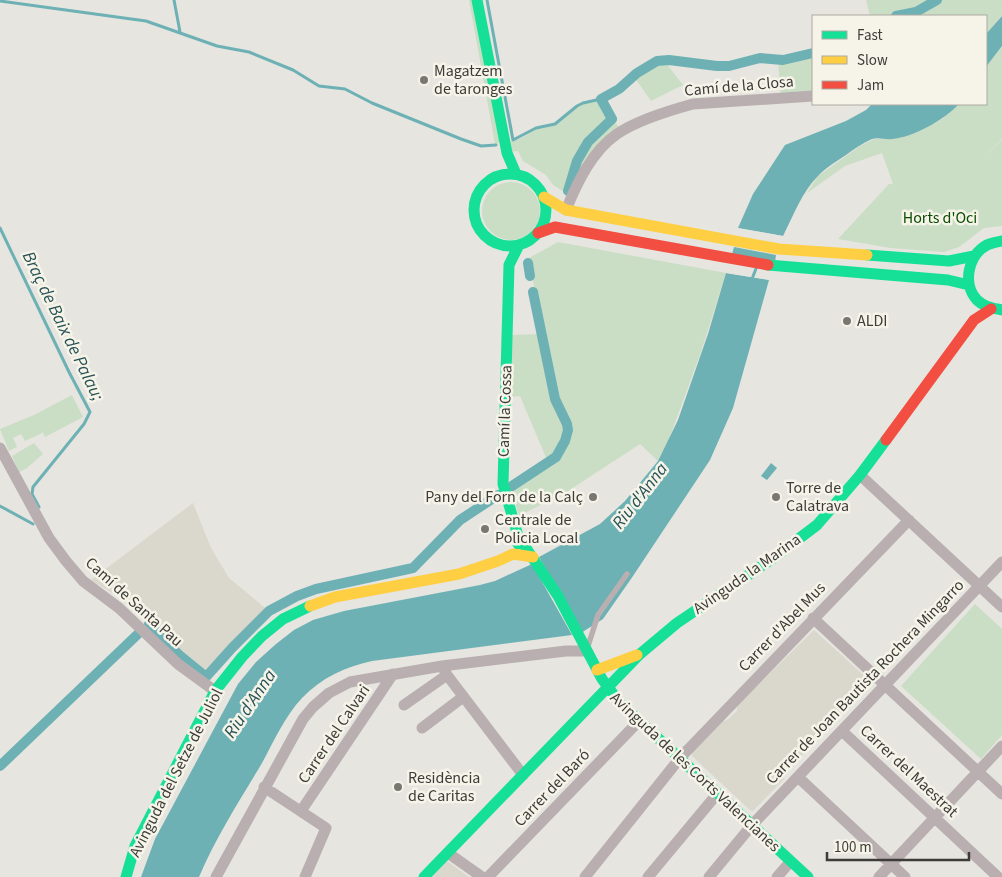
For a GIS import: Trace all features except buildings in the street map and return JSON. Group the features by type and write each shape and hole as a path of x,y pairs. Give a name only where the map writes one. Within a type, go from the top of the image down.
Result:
{"main road":[{"path":"477,0 507,153 516,174"},
{"path":"497,176 507,153"},
{"path":"969,286 948,280 774,266 555,227 538,233 519,245 499,244 483,234 478,225 475,216 477,196 489,181 497,176 516,174 533,182 544,197 566,210 779,248 949,261 974,256"},
{"path":"538,233 546,216 544,197"},
{"path":"997,309 976,298 969,286 968,270 974,256 986,246 1002,242"},
{"name":"Camí la Cossa","path":"499,244 509,265"},
{"name":"Camí la Cossa","path":"518,536 503,484 509,265 519,245"},
{"path":"974,320 976,298"},
{"name":"Avinguda la Marina","path":"640,654 677,623 772,559 817,524 860,475 974,320 997,309"},
{"path":"518,536 519,543 513,554 534,558"},
{"path":"518,536 534,558"},
{"name":"Avinguda del Setze de Juliol","path":"126,877 135,846 215,691 242,657 262,636 284,618 303,608 336,597 459,574 513,554"},
{"name":"Avinguda de les Corts Valencianes","path":"534,558 607,689 717,794 808,877"},
{"path":"597,670 640,654"},
{"path":"424,877 640,654"}],"street":[{"name":"Camí de la Closa","path":"566,210 588,165 600,149 618,133 632,126 693,104 812,96"},
{"name":"Camí de Santa Pau","path":"0,448 48,538 83,581 119,608 178,664 215,691"},
{"path":"860,475 1002,607"},
{"name":"Carrer d'Abel Mus","path":"585,877 680,758 909,520"},
{"name":"Carrer de Joan Bautista Rochera Mingarro","path":"709,877 752,825 1002,562"},
{"path":"813,618 1002,794"},
{"path":"216,877 294,734 313,707 329,693 350,682 393,674 444,670 566,651 586,651"},
{"path":"444,670 523,775"},
{"path":"404,705 444,670"},
{"name":"Carrer del Calvari","path":"301,811 393,674"},
{"path":"422,728 464,697"},
{"name":"Carrer del Baró","path":"488,877 639,721"},
{"name":"Carrer del Maestrat","path":"842,731 998,877"},
{"path":"879,877 1002,746"},
{"path":"798,777 905,877"},
{"path":"264,787 326,828 304,877"},
{"path":"648,877 717,794"},
{"path":"448,853 482,877"},
{"path":"777,877 790,862"}],"lane":[{"path":"586,651 598,615 627,574"}],"shaded area":[{"path":"193,503 211,548 229,578 269,611 237,641 206,677 179,655 122,599 91,580"},
{"path":"814,630 871,682 783,775 784,779 753,811 750,810 692,756 692,752 723,721 727,720 737,711 737,705"},
{"path":"447,861 469,877 432,877"}],"green space":[{"path":"469,0 475,0 501,142 495,144"},
{"path":"866,0 930,0 901,15 870,15"},
{"path":"939,0 1002,0 1002,15 987,33 987,15 904,15 917,12"},
{"name":"Horts d'Oci","path":"1002,46 1002,139 984,156 1002,140 1002,226 984,228 959,247 944,252 891,248 838,239 889,184 893,184 882,153 845,166 807,193 818,176 860,146 874,139 891,139 915,133 942,119 958,105 987,105 987,67"},
{"path":"812,55 812,95 781,97 778,62"},
{"path":"662,62 666,63 683,85 651,101 635,78 644,70"},
{"path":"603,99 620,130 571,196 553,185 546,175 523,161 518,151 507,152 506,143 522,138 540,127 555,125 583,103"},
{"path":"511,182 522,184 535,195 540,211 538,222 527,235 511,240 500,238 487,227 482,211 484,200 495,187"},
{"path":"558,242 726,273 701,352 669,439 658,461 640,444 568,491 519,516 509,482 547,460 520,396 510,397 511,335 542,334 529,258"},
{"path":"72,395 83,417 45,437 42,431 42,433 25,441 21,434 13,438 17,447 9,451 0,429 34,415"},
{"path":"34,443 43,454 27,468 19,472 12,456"},
{"path":"975,604 1002,629 1002,735 981,759 901,686"}],"water":[{"path":"1002,16 1002,46 987,66 987,33"},
{"path":"871,105 958,105 937,122 919,131 901,138 872,139 828,167 807,189 783,236 738,228 753,194 785,145 846,121 866,110"},
{"path":"734,247 776,255 775,262 732,254"},
{"path":"726,273 769,280 733,408 710,460 633,576 603,619 581,633 539,557 600,524 625,501 658,461 678,420 708,334"},
{"path":"771,463 777,468 767,480 761,476"},
{"path":"532,564 572,635 372,661 352,666 325,679 302,698 285,721 221,833 199,877 141,877 155,839 238,684 256,662 276,644 294,630 313,620 344,611 480,585 495,581"}],"pier":[{"path":"737,228 783,236 780,238 738,230"},
{"path":"727,271 771,278 770,280 726,273"}],"waterway":[{"path":"174,0 180,32"},
{"path":"487,0 513,140"},
{"path":"901,15 916,12 937,0"},
{"name":"Braç de Baix de Palau;","path":"0,1 146,21 217,46 249,52 293,70 319,86 345,89 372,103 461,139 481,146 496,145"},
{"path":"568,191 577,161 588,142 612,119 601,99 619,89 637,73 657,61 669,60 729,66 760,58 783,60 812,53"},
{"name":"Braç de Baix de Palau;","path":"513,140 536,128 555,124 583,103 601,99"},
{"name":"Braç de Baix de Palau;","path":"0,228 90,412 84,424 33,487 32,494 39,507"},
{"path":"528,263 530,276"},
{"name":"Riu d'Anna","path":"752,279 757,266"},
{"path":"512,486 556,457 565,441 568,430 555,399 533,292"},
{"path":"149,624 179,655 206,677 269,611 297,596 316,589 413,568 460,520 498,495"},
{"name":"Braç de Baix de Palau;","path":"0,506 33,524"},
{"path":"0,766 139,633"}],"traffic: fast":[{"path":"477,0 507,153 516,174"},
{"path":"510,174 530,180 540,190 546,210 540,230 530,240 510,246 490,240 480,230 474,210 480,190 490,180 510,174"},
{"path":"1002,241 989,244 980,250 969,270 970,286 977,300 986,306 1002,310"},
{"path":"518,544 518,536 503,484 509,265 519,245"},
{"path":"867,255 949,261 974,256"},
{"path":"768,265 948,280 969,285"},
{"path":"424,877 640,654 677,623 772,559 817,525 860,475 886,440"},
{"path":"518,536 558,596 602,679 620,703 808,877"},
{"path":"126,877 135,846 215,691 242,657 262,636 283,619 310,606"}],"traffic: slow":[{"path":"544,197 566,210 779,249 867,255"},
{"path":"310,606 335,597 459,574 513,554 533,557"},
{"path":"597,670 637,655"}],"traffic: jam":[{"path":"538,233 555,227 768,265"},
{"path":"886,440 974,320 991,309"}],"place":[{"name":"Magatzem de taronges","path":"424,80"},
{"name":"ALDI","path":"847,321"},
{"name":"Pany del Forn de la Calç","path":"593,497"},
{"name":"Torre de Calatrava","path":"776,497"},
{"name":"Centrale de Policia Local","path":"485,529"},
{"name":"Residència de Caritas","path":"398,787"}]}
